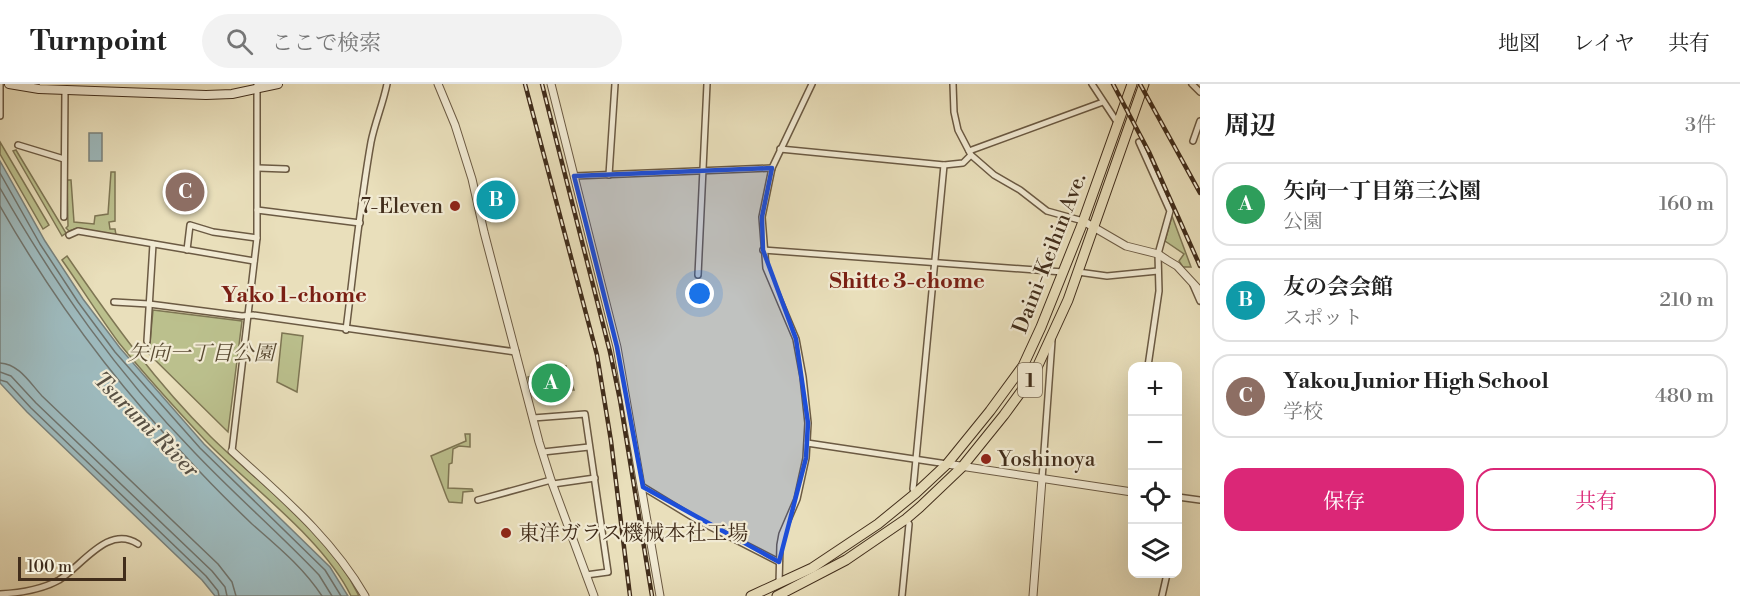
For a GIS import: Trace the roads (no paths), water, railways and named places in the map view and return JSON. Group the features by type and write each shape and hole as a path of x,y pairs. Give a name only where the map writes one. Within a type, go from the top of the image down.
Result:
{"highway":[{"name":"Daini-Keihin Ave.","path":"751,596 779,584 843,549 878,524 947,464 990,411 1023,366 1083,221 1132,84"},
{"name":"1","path":"777,596 846,561 906,519 962,466 1004,416 1034,374 1052,337 1078,272 1143,84"}],"main road":[{"path":"9,84 39,89 163,90 232,94 278,84"}],"street":[{"path":"0,84 0,116"},
{"path":"346,330 371,140 387,84"},
{"path":"438,84 472,179 533,418 552,482 594,596"},
{"path":"551,84 617,347 660,596"},
{"path":"609,175 615,84"},
{"path":"698,275 707,84"},
{"path":"779,584 778,562 782,534 797,499 806,458 808,423 796,339 766,268 762,217 772,168 812,84"},
{"path":"953,84 958,130 970,153 994,176 1020,190 1047,211 1083,221 1126,246 1158,254 1177,266 1200,291"},
{"path":"1092,84 1118,123"},
{"path":"1192,84 1200,92"},
{"path":"258,87 257,238 232,451 333,547 365,596"},
{"path":"64,217 65,90"},
{"path":"780,149 944,165 963,163 970,153 1103,102"},
{"path":"1193,141 1200,121"},
{"path":"1139,142 1170,211 1158,254 1160,263 1158,300 1149,362"},
{"path":"18,146 64,159"},
{"path":"916,493 914,489 944,165"},
{"path":"258,168 286,170"},
{"path":"574,176 772,168"},
{"path":"258,210 360,223"},
{"path":"187,250 190,225 213,232 257,238"},
{"path":"69,235 78,231 254,261"},
{"path":"147,341 153,244"},
{"path":"763,250 1063,272"},
{"path":"1078,272 1125,276 1158,271"},
{"path":"1193,285 1200,301"},
{"path":"114,302 248,316 516,352"},
{"path":"1033,596 1052,337"},
{"path":"533,418 585,414 608,572 586,575"},
{"path":"807,443 1128,491"},
{"path":"543,452 589,447"},
{"path":"478,500 552,482 595,478"},
{"path":"642,487 699,521 778,562"},
{"path":"1182,498 1200,500"},
{"path":"902,596 909,524 906,519"},
{"path":"0,594 23,594 57,581 102,544 125,538 138,544"},
{"path":"1162,596 1166,578"}],"water":[{"path":"89,133 102,133 102,161 89,161"},
{"name":"Tsurumi River","path":"0,161 45,241 83,299 120,348 204,444 330,567 348,596 215,596 202,580 27,412 0,383"}],"railway":[{"path":"525,84 597,355 611,441 630,596"},
{"path":"542,84 610,352 652,596"},
{"path":"1113,84 1149,152 1200,266"},
{"path":"1140,84 1200,193"}],"place":[{"name":"Yakou Junior High School","path":"185,192"},
{"name":"友の会会館","path":"496,200"},
{"name":"7-Eleven","path":"455,206"},
{"name":"矢向一丁目第三公園","path":"551,383"},
{"name":"Yoshinoya","path":"986,459"},
{"name":"東洋ガラス機械本社工場","path":"506,533"}],"district":[{"name":"Shitte 3-chome","path":"907,280"},
{"name":"Yako 1-chome","path":"294,294"}],"park label":[{"name":"矢向一丁目公園","path":"201,353"}]}
